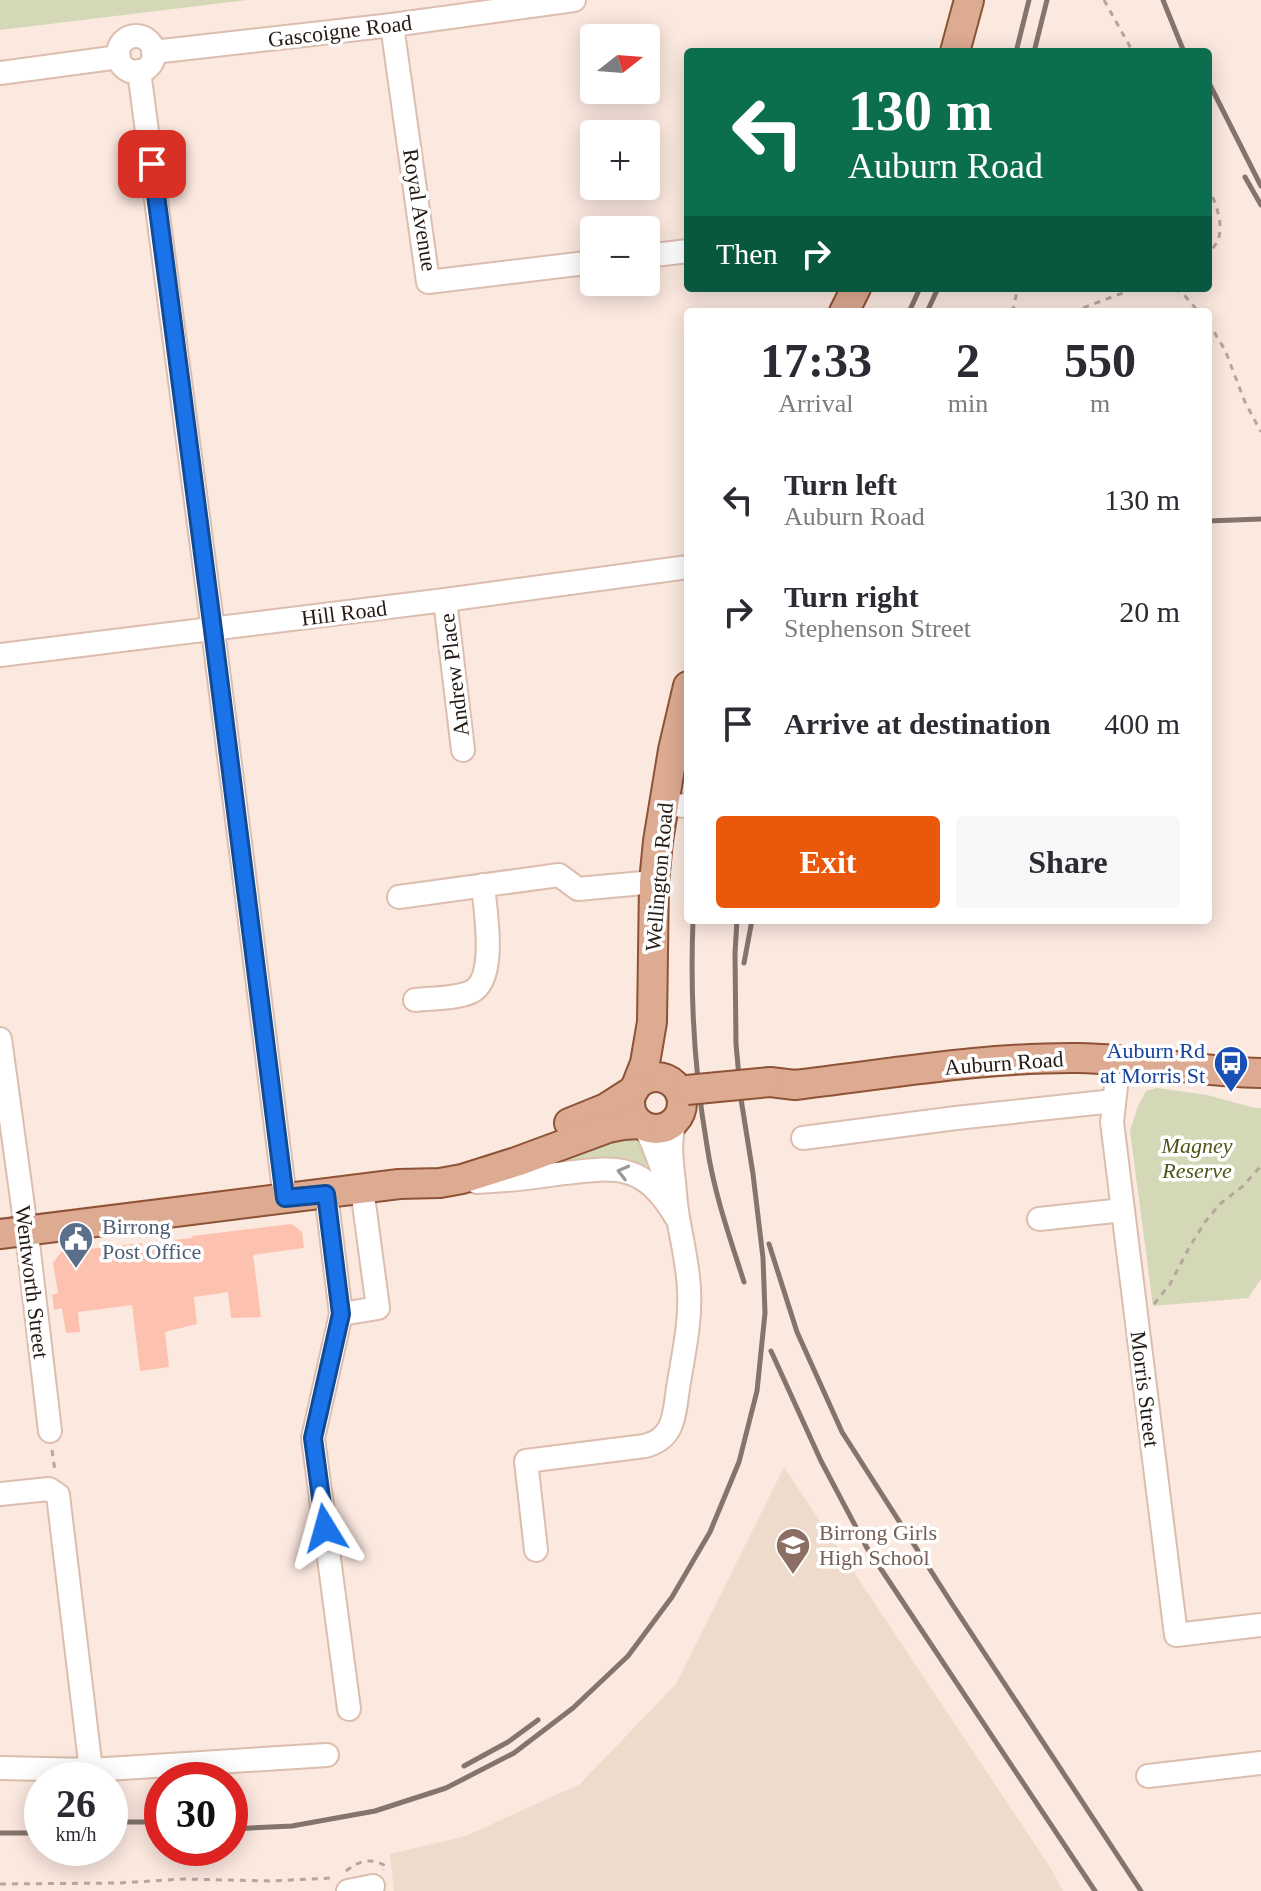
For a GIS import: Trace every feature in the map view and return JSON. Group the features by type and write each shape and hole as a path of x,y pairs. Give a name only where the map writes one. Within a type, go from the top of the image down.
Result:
{"main road":[{"path":"956,48 969,0"},
{"name":"Wellington Road","path":"635,1088 648,1051 652,1022 654,882 679,804 684,738"},
{"name":"Wellington Road","path":"652,1022 661,1060 679,1100"},
{"name":"Auburn Road","path":"679,1100 992,1061 1119,1059 1261,1073"},
{"path":"13,1232 399,1184 462,1179 608,1128 623,1125 663,1128 679,1100 655,1077 644,1080 599,1111 399,1184"},
{"path":"635,1088 630,1108 642,1125"}],"street":[{"name":"Gascoigne Road","path":"153,52 392,25 574,0"},
{"name":"Royal Avenue","path":"392,25 428,282 580,264"},
{"path":"133,36 144,38 152,46 152,62 139,71 128,70 119,57 123,41 133,36"},
{"path":"0,73 119,57"},
{"path":"139,71 285,1198"},
{"path":"660,254 684,251"},
{"name":"Hill Road","path":"0,655 684,568"},
{"name":"Andrew Place","path":"445,600 463,750"},
{"path":"399,897 559,875 578,889 654,882"},
{"path":"415,1000 459,996 474,991 483,981 488,938 483,885"},
{"name":"Wentworth Street","path":"0,1039 13,1232 50,1431"},
{"name":"Morris Street","path":"1119,1059 1112,1122 1176,1635 1261,1625"},
{"path":"536,1550 526,1461 645,1446 663,1438 669,1430 675,1410 689,1291 671,1149 679,1100"},
{"path":"803,1138 1114,1101"},
{"path":"642,1125 654,1145 678,1216"},
{"path":"440,1183 620,1170 652,1185 678,1216"},
{"path":"341,1314 378,1308 362,1189"},
{"path":"326,1194 341,1314 313,1438 349,1709"},
{"path":"1039,1219 1123,1210"},
{"path":"0,1494 49,1489 59,1501 90,1762"},
{"path":"128,1768 327,1755"},
{"path":"1148,1776 1261,1763"},
{"path":"0,1768 24,1769"},
{"path":"348,1891 373,1886"}],"path":[{"path":"1104,0 1131,48"},
{"path":"1212,196 1221,231 1212,248"},
{"path":"1083,308 1125,292"},
{"path":"1179,292 1195,308"},
{"path":"1212,329 1225,350 1236,383 1261,432"},
{"path":"1136,1313 1150,1309 1170,1284 1205,1222 1261,1166"},
{"path":"50,1431 59,1501"},
{"path":"0,1884 328,1878 339,1876 368,1860 386,1866 373,1886"}],"shaded area":[{"name":"Birrong Girls High School","path":"784,1467 1063,1891 394,1891 390,1854 466,1836 580,1784 676,1684"}],"green space":[{"path":"0,0 247,0 0,30"},
{"name":"Magney Reserve","path":"1157,1088 1207,1095 1261,1108 1261,1279 1248,1298 1153,1306 1130,1131 1146,1091"},
{"path":"621,1132 643,1139 648,1166 611,1158 526,1168"}],"building":[{"path":"292,1224 302,1232 304,1248 253,1255 261,1317 231,1318 228,1292 194,1297 197,1324 165,1332 169,1367 140,1371 132,1305 78,1312 80,1332 66,1333 62,1308 54,1310 52,1295 58,1293 53,1263 61,1252 142,1243 143,1250 173,1246 173,1240 192,1236"}],"railway":[{"path":"1017,48 1029,0"},
{"path":"1035,48 1047,0"},
{"path":"1163,0 1182,48"},
{"path":"1212,89 1261,186"},
{"path":"1245,177 1261,205"},
{"path":"911,308 918,292"},
{"path":"929,308 936,292"},
{"path":"1212,521 1261,519"},
{"path":"693,924 694,1033 703,1118 718,1198 744,1282"},
{"path":"248,1828 292,1826 375,1811 446,1788 514,1753 573,1708 628,1656 672,1597 710,1532 739,1462 757,1391 765,1313 763,1258 736,1044 737,924"},
{"path":"744,963 751,924"},
{"path":"769,1244 797,1332 842,1432 1141,1891"},
{"path":"771,1351 821,1461 867,1548 1095,1891"},
{"path":"464,1766 508,1742 538,1720"},
{"path":"128,1822 144,1822"},
{"path":"0,1833 24,1833"}],"place":[{"name":"Auburn Rd at Morris St","path":"1231,1094"},
{"name":"Birrong Post Office","path":"76,1270"},
{"name":"Birrong Girls High School","path":"793,1576"}],"route":[{"path":"152,164 285,1198 326,1194 341,1314 313,1438 325,1528"}]}
